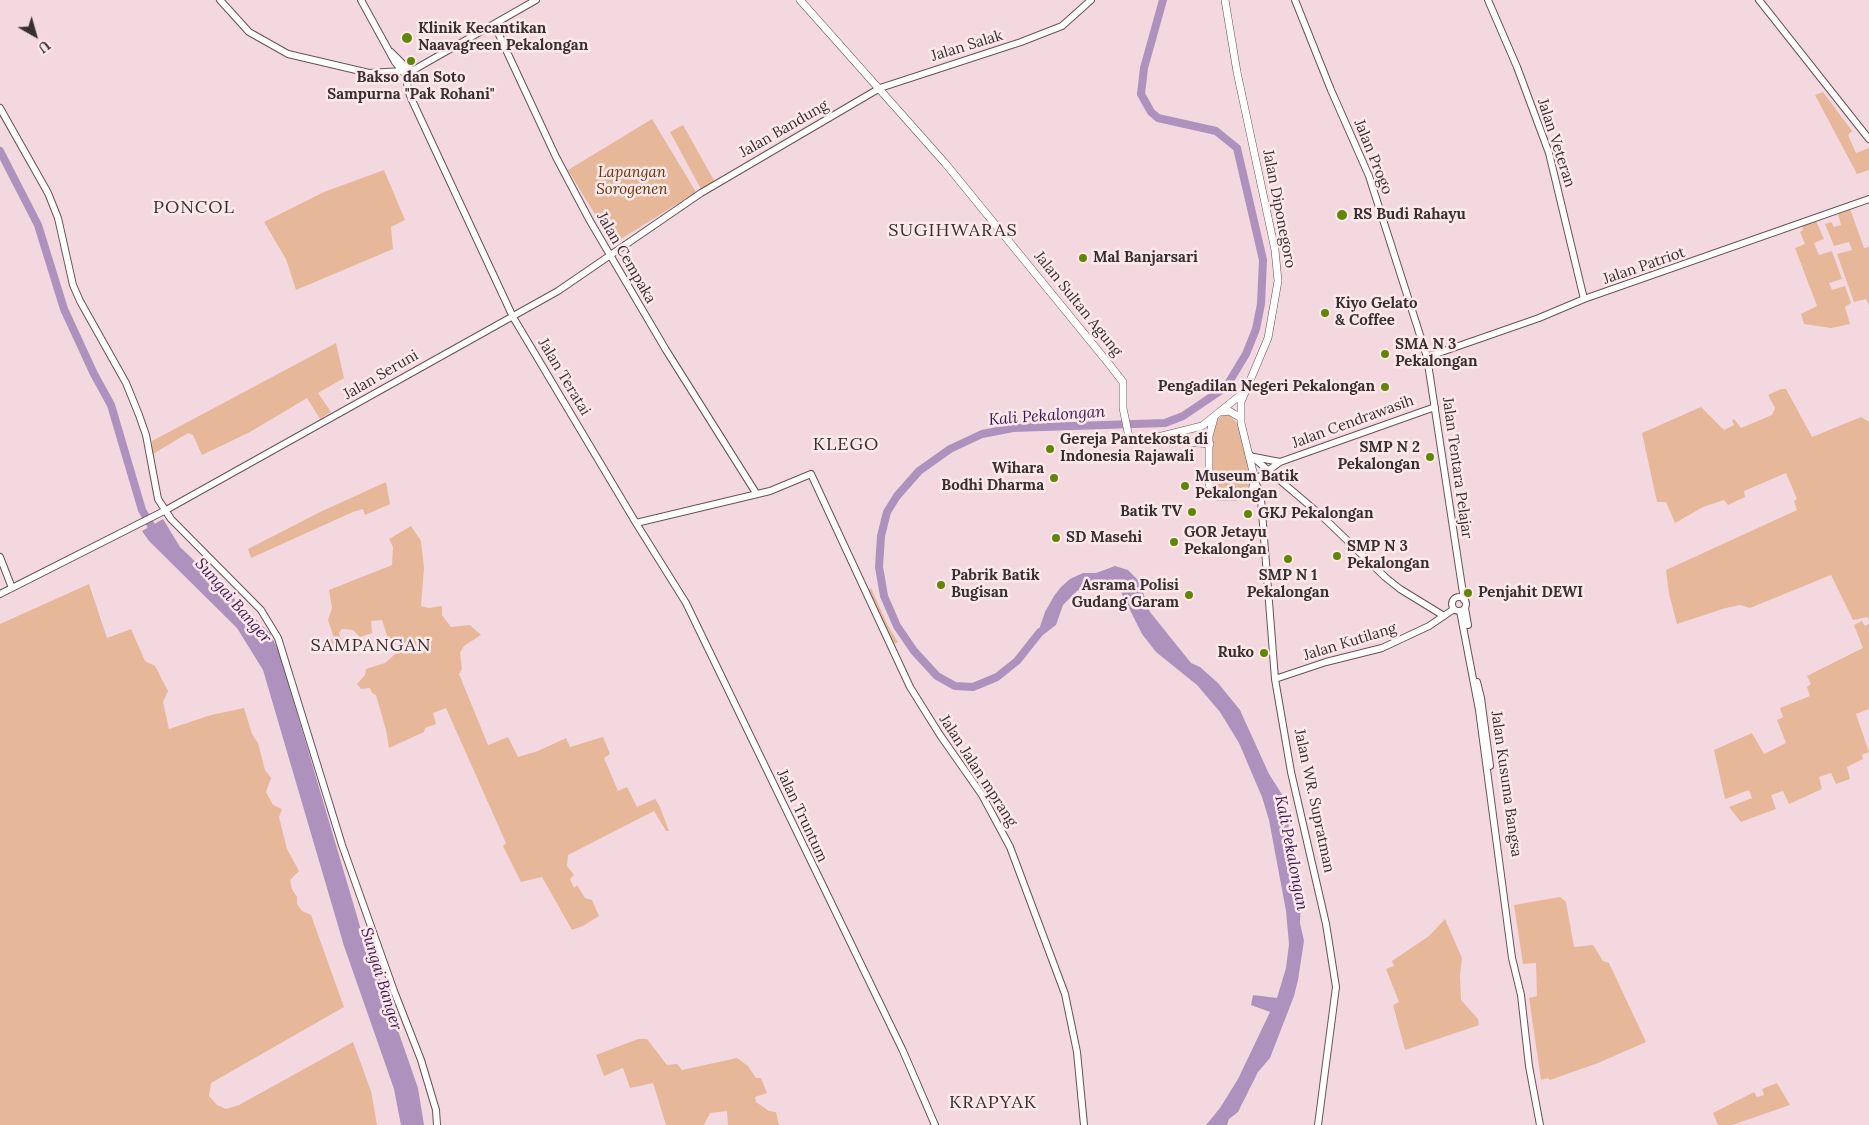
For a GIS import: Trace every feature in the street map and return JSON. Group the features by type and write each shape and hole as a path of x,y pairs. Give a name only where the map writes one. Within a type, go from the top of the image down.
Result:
{"main road":[{"name":"Jalan Sultan Agung","path":"800,0 880,88 970,192 1110,364 1123,382 1123,408 1130,442 1152,439"},
{"name":"Jalan Diponegoro","path":"1225,0 1275,250 1278,281 1268,338 1259,364 1243,393 1241,418 1251,456 1255,481"},
{"path":"1152,439 1158,435 1195,428 1217,415 1243,393"},
{"path":"1241,418 1230,411 1217,415 1210,428 1209,485 1219,497 1235,497 1252,490 1255,481"},
{"path":"1152,439 1210,444"}],"street":[{"path":"220,0 250,32 273,47 292,56 369,73 406,70 428,63 536,0"},
{"path":"361,0 395,62 406,70"},
{"name":"Jalan Salak","path":"880,88 1021,42 1062,26 1091,0"},
{"name":"Jalan Progo","path":"1295,0 1331,90 1369,176 1405,283 1427,357"},
{"name":"Jalan Veteran","path":"1488,0 1517,67 1549,154 1584,299"},
{"path":"1759,0 1869,139"},
{"name":"Jalan Cempaka","path":"494,24 556,157 610,256 666,350 756,493"},
{"name":"Jalan Teratai","path":"406,70 408,90 411,98 512,316 636,523"},
{"name":"Jalan Bandung","path":"610,256 700,193 880,88"},
{"path":"0,108 35,168 53,205 73,285 85,312 126,383 146,435 156,494 164,511 261,610 278,638 342,845 394,991 421,1060 436,1110 437,1125"},
{"name":"Jalan Patriot","path":"1427,357 1539,318 1584,299 1869,199"},
{"name":"Jalan Seruni","path":"0,594 164,511 558,291 610,256"},
{"name":"Jalan Tentara Pelajar","path":"1427,357 1464,600 1458,598 1457,606"},
{"name":"Jalan Cendrawasih","path":"1255,481 1280,462 1435,407"},
{"path":"1251,456 1270,470 1323,517 1385,577 1400,589 1445,615"},
{"name":"Jalan Cendrawasih","path":"1251,456 1280,462"},
{"name":"Jalan Jalan mprang","path":"756,493 770,491 811,474 910,687 982,795 1010,847 1065,994 1077,1052 1084,1125"},
{"name":"Jalan WR. Supratman","path":"1255,481 1261,499 1275,679 1291,772 1325,919 1336,987 1318,1125"},
{"path":"636,523 756,493"},
{"path":"1248,493 1261,499"},
{"name":"Jalan Truntum","path":"636,523 693,617 903,1051 935,1125"},
{"path":"0,557 12,588"},
{"name":"Jalan Tentara Pelajar","path":"1457,606 1461,584"},
{"name":"Jalan Kutilang","path":"1275,679 1326,662 1382,648 1405,638 1457,606"},
{"name":"Jalan Kusuma Bangsa","path":"1457,606 1464,620 1475,686 1481,698 1512,958 1516,965 1540,1125"},
{"name":"Jalan Kusuma Bangsa","path":"1457,606 1469,645"}],"green space":[{"path":"1823,92 1852,131 1848,135 1856,153 1869,148 1869,170 1857,174 1815,95"},
{"name":"Lapangan Sorogenen","path":"652,119 696,192 613,244 568,170"},
{"path":"683,125 716,184 702,191 670,132"},
{"path":"384,170 405,220 391,227 393,249 296,290 286,259 264,222 324,192"},
{"path":"1850,209 1864,248 1869,247 1869,305 1866,299 1854,302 1837,254 1852,250 1849,242 1834,246 1825,224 1831,222 1834,227 1841,225 1838,214"},
{"path":"1816,221 1824,239 1814,243 1819,255 1832,251 1842,279 1829,283 1832,290 1845,286 1851,303 1845,307 1850,324 1831,328 1804,324 1801,314 1817,306 1795,248 1805,244 1800,232 1803,230 1802,225"},
{"path":"336,343 344,378 318,393 331,412 320,419 307,398 250,432 202,455 193,435 188,433 153,454 152,441"},
{"path":"1781,389 1786,389 1812,437 1861,417 1869,422 1869,620 1867,617 1853,620 1831,575 1750,608 1740,605 1726,608 1677,624 1669,594 1666,570 1797,510 1794,501 1797,499 1786,473 1744,491 1745,497 1728,505 1724,500 1703,507 1675,523 1666,502 1657,502 1642,433 1701,407 1724,430 1734,425 1732,420 1734,419 1741,428 1772,415 1775,408 1768,395"},
{"path":"1223,415 1229,415 1238,424 1251,480 1250,487 1241,494 1219,493 1214,490 1212,428 1216,420"},
{"path":"386,482 390,504 365,515 363,509 353,512 251,558 248,549 320,512"},
{"path":"411,526 421,541 424,568 421,606 429,608 442,606 442,615 451,627 470,625 481,635 464,646 460,653 462,669 459,674 488,745 508,737 518,757 538,751 566,738 570,747 603,737 610,754 604,758 618,791 627,787 637,807 655,799 660,807 669,831 666,831 654,811 568,855 567,866 574,875 570,879 574,888 577,885 585,898 592,900 599,916 583,926 572,930 542,877 521,882 503,846 506,843 446,708 433,713 436,724 425,728 424,732 389,748 376,695 372,693 370,688 361,689 357,684 365,675 366,669 385,663 401,649 397,638 389,641 382,620 371,621 372,633 360,637 353,630 342,629 339,633 342,642 332,645 330,640 334,638 328,620 332,608 329,590 392,565 393,547 389,539"},
{"path":"89,584 107,638 131,629 145,661 155,666 168,691 163,702 169,729 211,715 244,708 252,734 258,743 265,770 271,778 266,792 273,805 282,809 279,817 287,849 299,871 290,880 292,889 297,897 297,904 302,911 311,915 344,1007 211,1083 209,1096 217,1105 226,1109 239,1105 353,1042 371,1091 377,1125 0,1125 0,624"},
{"path":"871,588 888,626 898,642 892,645 868,589"},
{"path":"1862,621 1865,626 1869,624 1869,709 1856,714 1869,752 1862,755 1863,759 1847,767 1850,779 1836,784 1831,773 1819,777 1822,789 1789,804 1783,791 1771,795 1776,809 1741,822 1729,807 1752,798 1749,790 1725,799 1714,750 1752,733 1764,754 1786,743 1777,720 1783,717 1780,708 1810,696 1807,687 1811,684 1807,676 1863,648 1854,625"},
{"path":"1560,897 1566,902 1574,947 1593,945 1603,961 1609,963 1646,1042 1598,1063 1550,1080 1548,1078 1541,1080 1529,998 1537,996 1536,963 1523,964 1514,905"},
{"path":"1445,919 1462,958 1460,976 1461,1000 1478,1019 1479,1025 1405,1050 1393,1005 1399,1002 1386,969 1394,966 1392,961 1429,936"},
{"path":"638,1039 647,1039 667,1065 677,1064 682,1070 737,1058 748,1066 756,1078 761,1078 767,1093 755,1097 756,1102 769,1111 776,1112 779,1125 728,1125 727,1111 710,1113 704,1125 666,1125 653,1083 630,1088 623,1068 604,1076 596,1055"},
{"path":"1777,1083 1790,1105 1732,1125 1718,1125 1713,1113 1754,1092 1757,1097 1764,1095 1762,1089"}],"water":[{"path":"163,519 180,547 270,633 279,652 364,940 372,956 418,1088 424,1125 401,1125 394,1089 344,946 263,670 237,628 149,541 142,531"},
{"path":"1115,566 1128,570 1139,581 1150,612 1191,663 1200,667 1218,683 1240,710 1269,774 1283,796 1292,843 1295,884 1301,900 1300,923 1304,941 1298,980 1294,996 1270,1058 1258,1072 1238,1112 1229,1119 1227,1125 1206,1125 1220,1108 1238,1079 1270,1012 1251,1005 1253,995 1277,998 1286,968 1289,944 1286,911 1269,820 1262,797 1239,743 1220,712 1197,685 1156,652 1142,634 1118,586 1105,582 1085,586 1077,591 1063,605 1056,625 1035,641 1045,612 1061,587 1070,579 1083,573 1096,573"}],"waterway":[{"name":"Kali Pekalongan","path":"1040,632 1017,661 997,677 973,687 955,686 937,676 914,651 897,626 884,596 879,567 881,536 887,512 897,496 919,471 950,449 982,434 1013,428 1165,423 1183,416 1226,387 1246,354 1256,329 1261,304 1263,260 1237,148 1216,131 1158,118 1151,112 1141,94 1144,68 1163,0"},
{"name":"Sungai Banger","path":"0,151 38,225 64,309 94,374 111,405 142,510 156,534"}],"place":[{"name":"Klinik Kecantikan Naavagreen Pekalongan","path":"407,38"},
{"name":"Bakso dan Soto Sampurna \"Pak Rohani\"","path":"411,61"},
{"name":"RS Budi Rahayu","path":"1342,215"},
{"name":"Mal Banjarsari","path":"1083,258"},
{"name":"Kiyo Gelato & Coffee","path":"1325,313"},
{"name":"SMA N 3 Pekalongan","path":"1385,354"},
{"name":"Pengadilan Negeri Pekalongan","path":"1385,387"},
{"name":"Gereja Pantekosta di Indonesia Rajawali","path":"1050,449"},
{"name":"SMP N 2 Pekalongan","path":"1430,457"},
{"name":"Wihara Bodhi Dharma","path":"1054,478"},
{"name":"Museum Batik Pekalongan","path":"1185,486"},
{"name":"Batik TV","path":"1192,512"},
{"name":"GKJ Pekalongan","path":"1248,514"},
{"name":"SD Masehi","path":"1056,538"},
{"name":"GOR Jetayu Pekalongan","path":"1174,542"},
{"name":"SMP N 3 Pekalongan","path":"1337,556"},
{"name":"SMP N 1 Pekalongan","path":"1288,559"},
{"name":"Pabrik Batik Bugisan","path":"941,585"},
{"name":"Penjahit DEWI","path":"1468,593"},
{"name":"Asrama Polisi Gudang Garam","path":"1189,595"},
{"name":"Ruko","path":"1264,653"}],"district":[{"name":"PONCOL","path":"194,208"},
{"name":"SUGIHWARAS","path":"953,231"},
{"name":"KLEGO","path":"846,445"},
{"name":"SAMPANGAN","path":"371,646"},
{"name":"KRAPYAK","path":"993,1103"}]}
